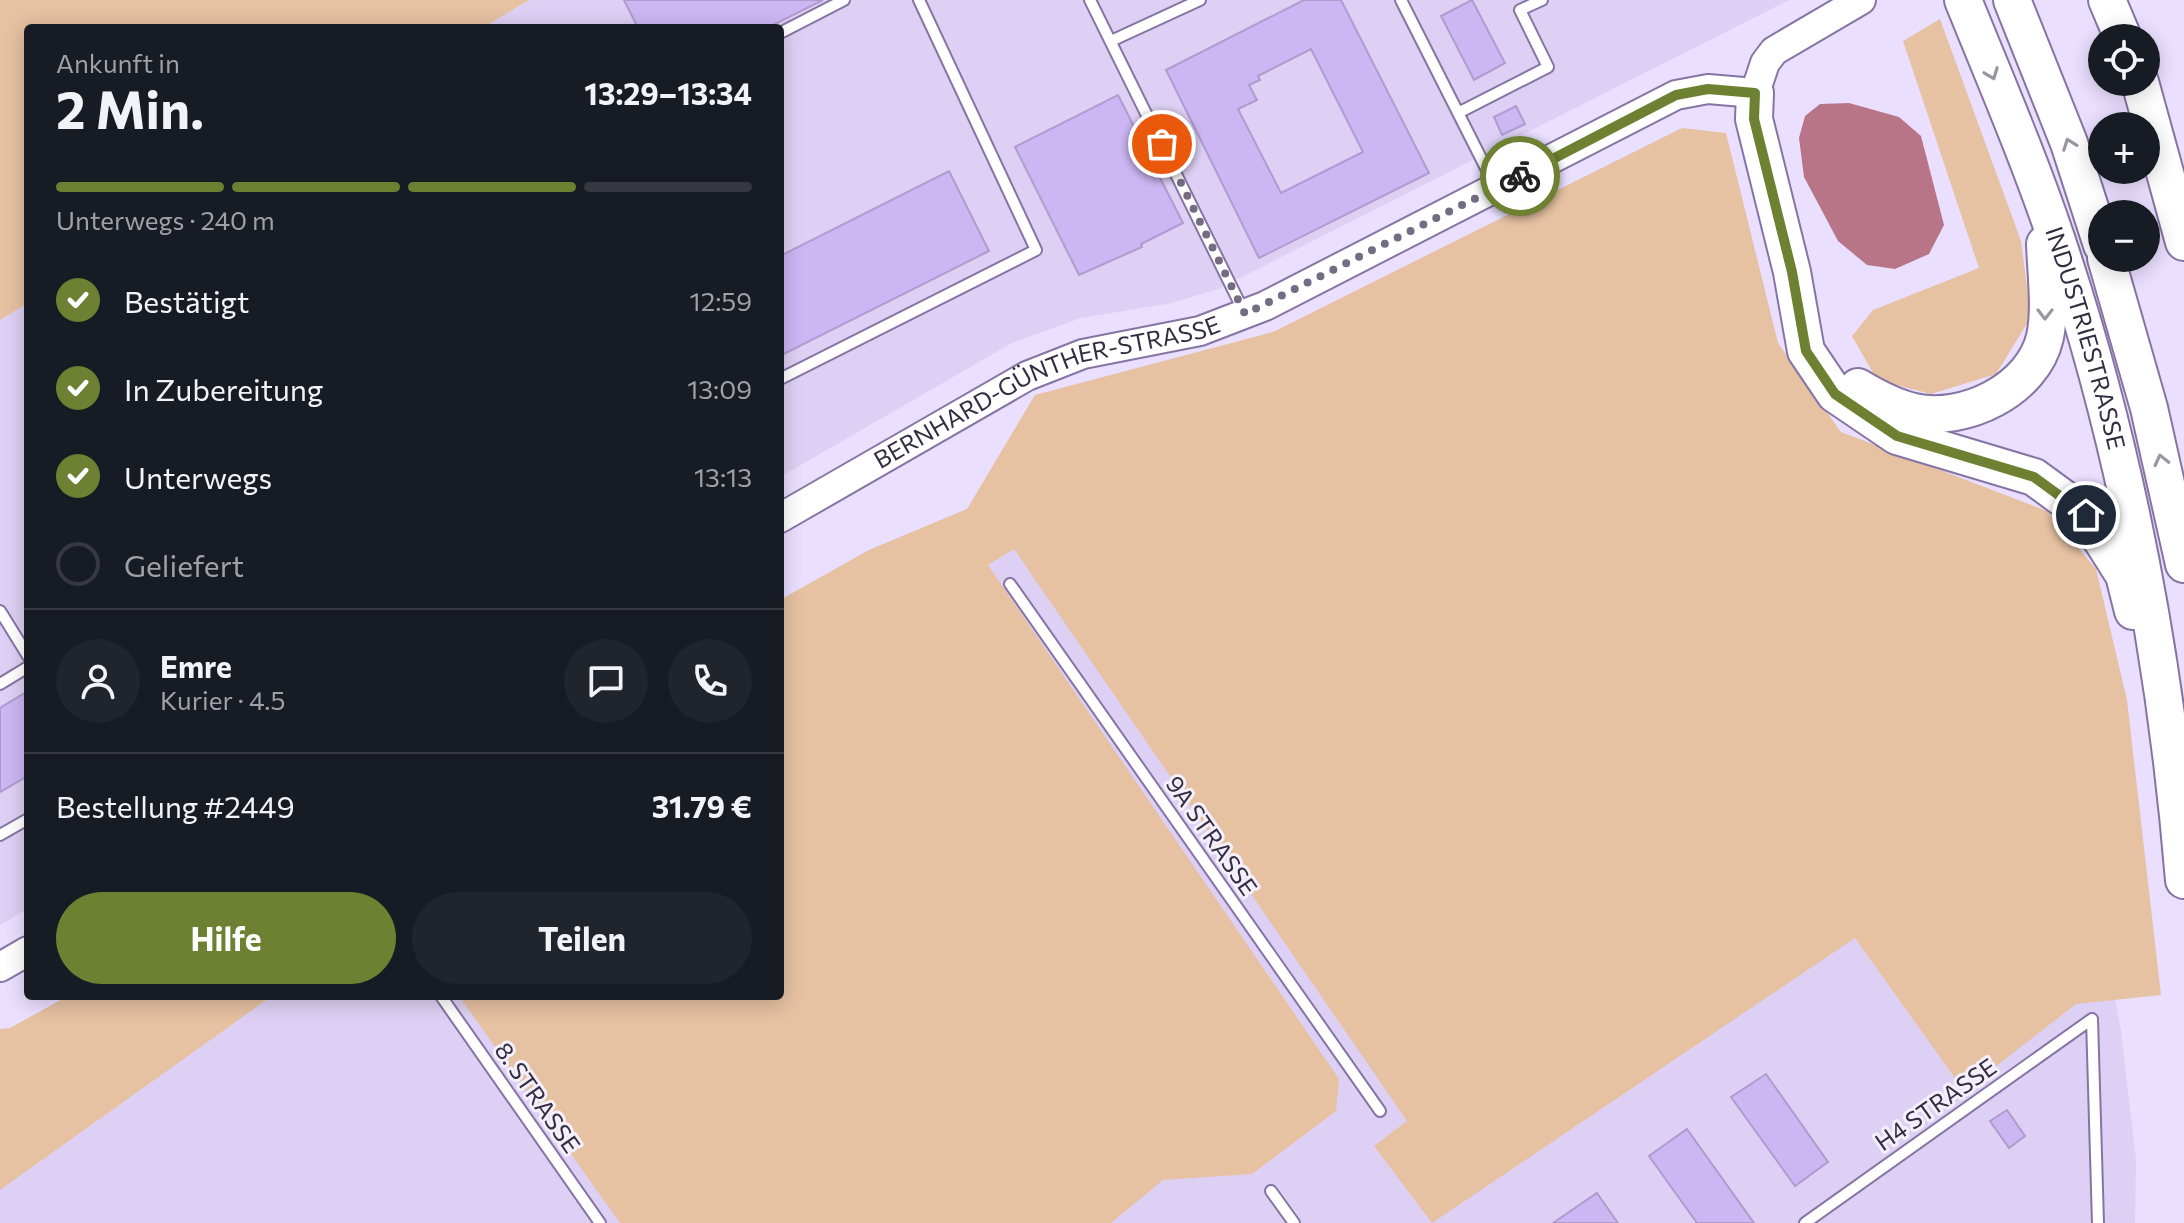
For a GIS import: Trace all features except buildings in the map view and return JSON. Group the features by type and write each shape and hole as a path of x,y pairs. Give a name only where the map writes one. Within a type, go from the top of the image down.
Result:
{"highway":[{"name":"INDUSTRIESTRASSE","path":"1963,0 2045,208 2112,427 2146,578 2175,776 2184,880"},
{"name":"INDUSTRIESTRASSE","path":"2012,0 2069,143 2088,202"},
{"path":"2107,0 2117,24"},
{"path":"1755,93 1754,119 1792,272 1806,351 1835,394 1897,436 2034,477 2086,515 2124,575 2175,776"},
{"path":"2144,96 2184,242"},
{"path":"1792,272 1824,338 1855,385 1888,404 1917,413 1971,411 2021,381 2045,338 2045,208"},
{"name":"INDUSTRIESTRASSE","path":"2110,272 2149,408 2184,564"}],"street":[{"path":"1755,93 1762,71 1774,51 1861,0"},
{"name":"BERNHARD-GÜNTHER-STRASSE","path":"784,516 1027,376 1083,354 1200,331 1245,314 1676,95 1708,89 1755,93"},
{"path":"0,967 24,953"}],"lane":[{"path":"784,31 844,0"},
{"path":"784,377 1036,250 919,0"},
{"path":"1090,0 1245,314"},
{"path":"1111,41 1200,0"},
{"path":"1401,0 1496,189"},
{"path":"1458,113 1548,67 1520,10 1542,0"},
{"name":"9A STRASSE","path":"1010,584 1380,1111"},
{"path":"0,611 24,650"},
{"path":"0,684 24,669"},
{"path":"0,835 24,821"},
{"name":"8. STRASSE","path":"444,1000 600,1223"},
{"name":"H4 STRASSE","path":"1805,1223 2092,1019 2098,1223"},
{"path":"1271,1191 1294,1223"}],"shaded area":[{"path":"0,0 529,0 490,24 24,24 24,305 0,320"},
{"path":"529,0 1789,0 1218,289 1172,303 1081,318 1012,343 784,475 784,24 490,24"},
{"path":"1940,19 2021,241 2031,317 1996,374 1931,394 1877,380 1852,336 1873,310 1979,268 1903,41"},
{"path":"1849,103 1899,117 1921,136 1944,225 1929,254 1895,269 1867,265 1838,241 1804,177 1799,138 1805,116 1820,104"},
{"path":"1682,128 1726,133 1778,343 1841,432 2047,511 2096,569 2127,700 2161,995 2076,1004 1964,1091 1855,938 1432,1223 1374,1146 1407,1121 1014,549 988,565 1339,1079 1336,1111 1252,1174 1163,1180 1111,1223 620,1223 462,1000 784,1000 784,598 869,550 967,509 1035,395 1273,332"},
{"path":"24,305 24,911 0,925 0,320"},
{"path":"1406,325 2044,614 2121,1031 2136,1160 2135,1223 0,1223 0,1034 61,1000 784,1000 784,598 869,550"},
{"path":"61,1000 266,1000 0,1190 0,1029 10,1028"}],"way so far":[{"path":"1162,144 1245,314 1520,176"}],"route":[{"path":"1520,176 1676,95 1708,89 1755,93 1754,119 1792,272 1806,351 1835,394 1897,436 2034,477 2086,515"}]}
